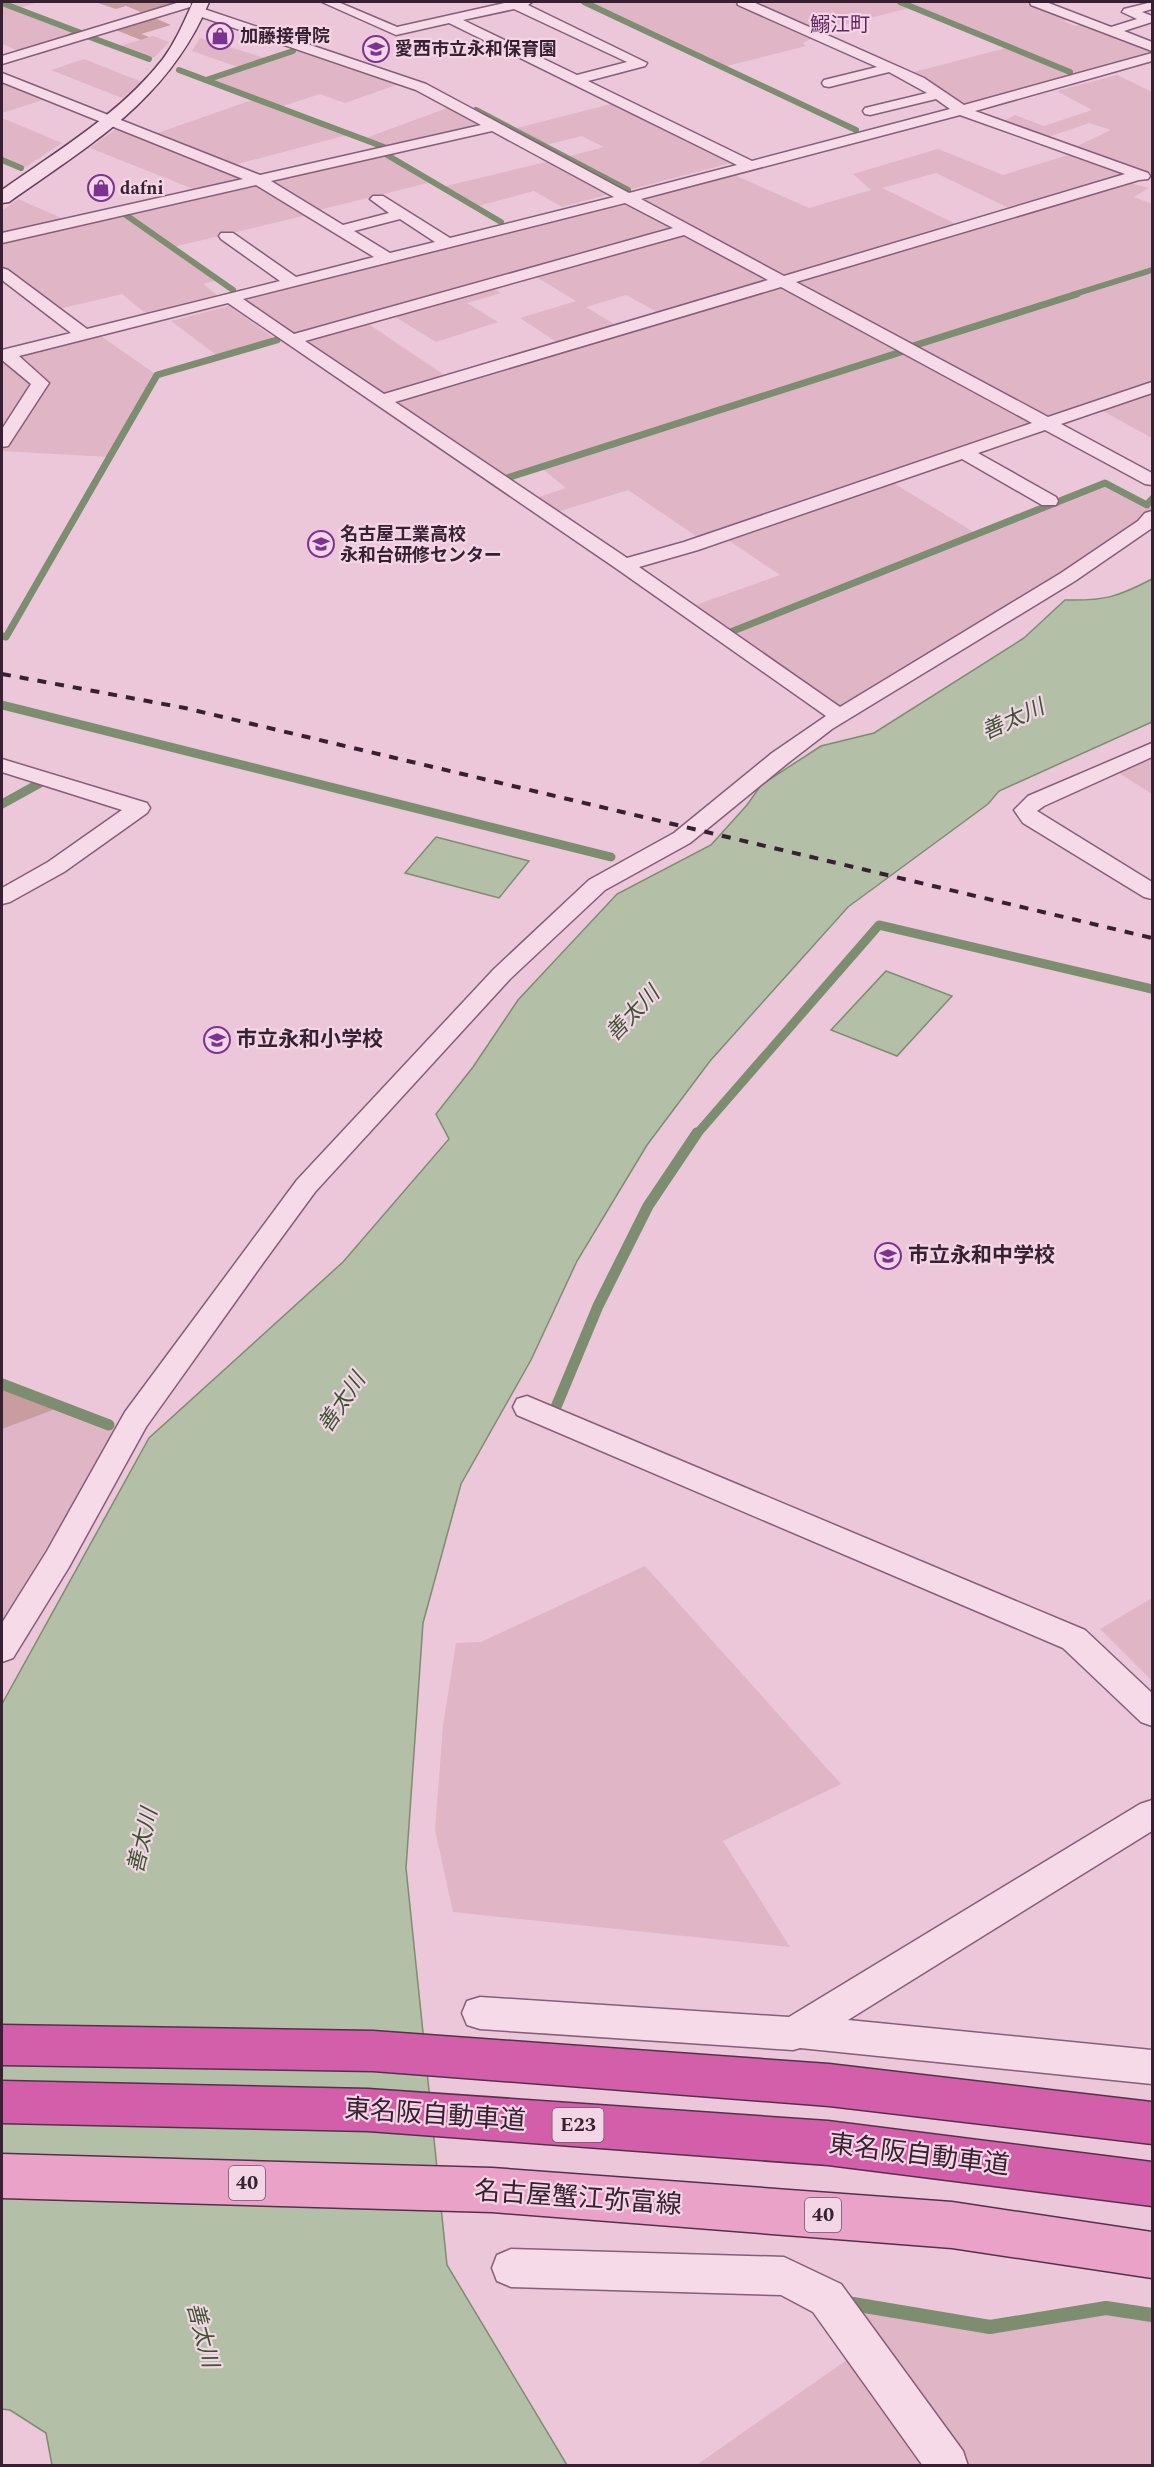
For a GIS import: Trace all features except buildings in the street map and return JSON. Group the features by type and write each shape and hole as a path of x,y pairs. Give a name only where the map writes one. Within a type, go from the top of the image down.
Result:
{"highway":[{"path":"2,2045 373,2051 830,2085 1152,2123"},
{"name":"東名阪自動車道","path":"2,2102 368,2110 828,2143 1152,2184"}],"main road":[{"path":"2,198 108,121 141,92 172,57 192,5"},
{"name":"名古屋蟹江弥富線","path":"2,2176 492,2190 952,2225 1152,2255"}],"street":[{"path":"328,2 396,31 520,3 640,63 575,80"},
{"path":"743,2 919,81 963,111 1146,177"},
{"path":"1036,2 1152,47"},
{"path":"344,8 364,4"},
{"path":"2,60 192,5 421,87 784,280 1152,480"},
{"path":"1111,31 1150,19 1129,12 1152,5"},
{"path":"451,19 750,166"},
{"path":"4,355 628,198 963,111 1152,57"},
{"path":"829,83 890,68"},
{"path":"2,78 257,179 388,259"},
{"path":"870,111 938,94"},
{"path":"2,238 494,126"},
{"path":"380,401 784,280 1146,177"},
{"path":"378,199 449,244"},
{"path":"341,230 402,214"},
{"path":"290,340 688,229"},
{"path":"227,236 294,283"},
{"path":"2,273 84,334"},
{"path":"232,299 624,565 840,716"},
{"path":"2,442 40,383 4,355"},
{"path":"624,565 690,546 1152,387"},
{"path":"963,452 1049,501"},
{"path":"2,1648 58,1559 135,1420 253,1256 306,1186 502,974 597,885 682,838 780,758 840,716 1068,577 1144,525 1152,517"},
{"path":"1152,749 1036,801 1025,810 1031,818 1152,892"},
{"path":"2,765 139,808 56,867 2,897"},
{"path":"527,1407 1074,1639 1152,1713"},
{"path":"480,2013 794,2034 1152,1814"},
{"path":"797,2031 1152,2067"},
{"path":"511,2268 784,2276 827,2298 948,2466"}],"shaded area":[{"path":"2,2 38,2 16,9 81,33 20,51 2,44"},
{"path":"95,2 174,3 141,12 126,6 116,9"},
{"path":"584,2 737,2 816,36 803,43 806,46 723,67"},
{"path":"753,2 1027,2 1071,19 1063,21 1075,26 1084,24 1152,51 966,104 914,72 1010,47 913,7 819,31"},
{"path":"150,16 171,25 141,34 149,37 141,40 111,28"},
{"path":"153,36 169,42 155,57 149,59 117,47"},
{"path":"200,38 268,59 298,49 399,84 345,103 320,94 280,107 351,134 230,166 152,135 255,99 206,80 241,68 192,51"},
{"path":"84,59 142,82 122,98 51,70"},
{"path":"1117,75 1152,92 1152,176 1073,148 1111,130 1089,123 1043,139 1000,123 1015,115 1044,126 1092,110 1057,91"},
{"path":"2,81 46,99 2,113"},
{"path":"615,103 735,162 628,190 567,157 604,147 582,136 545,145 513,129"},
{"path":"450,107 480,122 478,125 384,147 363,139"},
{"path":"2,118 62,143 24,168 2,159"},
{"path":"117,128 241,176 241,180 196,190 90,148"},
{"path":"938,149 1003,175 1068,155 1121,174 1118,178 1013,210 936,173 882,188 960,226 791,275 779,274 645,202 645,199 734,175 809,208 871,190 853,174"},
{"path":"382,152 432,182 319,210 267,181"},
{"path":"550,161 610,194 562,207 534,191 475,207 442,187"},
{"path":"251,182 258,183 307,215 173,247 218,280 203,284 217,295 145,313 122,294 59,309 2,267 2,240"},
{"path":"1126,182 1149,188 1134,197 1152,204 1152,383 1053,418 1042,417 798,284 801,279"},
{"path":"18,199 66,220 2,236 2,211"},
{"path":"626,205 633,206 675,228 298,334 288,332 247,303 250,298"},
{"path":"681,233 769,277 765,282 661,314 626,295 586,307 619,327 560,344 520,318 576,301 533,275"},
{"path":"776,286 787,287 1028,420 1025,426 699,538 628,490 557,512 536,498 566,488 540,467 507,478 392,403 397,399"},
{"path":"491,287 501,293 467,303 498,322 436,342 392,315"},
{"path":"229,306 277,340 219,357 171,321"},
{"path":"364,321 447,377 392,393 380,392 304,341"},
{"path":"99,335 157,375 110,457 2,451 49,383 18,359 23,353"},
{"path":"2,361 7,362 32,383 3,427"},
{"path":"1152,391 1152,438 1099,409"},
{"path":"890,481 977,534 1105,483 1152,508 1138,523 1063,575 838,709 690,607 780,575 725,538"},
{"path":"1152,758 1152,794 1119,773"},
{"path":"2,1384 61,1407 2,1429"},
{"path":"61,1407 109,1425 117,1432 2,1621 2,1429"},
{"path":"645,1566 841,1784 723,1841 790,1947 453,1912 435,1830 443,1726 456,1643 481,1642"},
{"path":"1152,1598 1152,1681 1100,1629"},
{"path":"847,2303 990,2327 1106,2308 1152,2315 1152,2465 966,2465"},
{"path":"854,2355 934,2466 695,2466"}],"water":[{"name":"善太川","path":"1152,579 1152,722 999,791 988,804 848,907 710,1061 647,1145 577,1261 531,1360 461,1484 423,1623 406,1868 447,2265 567,2465 52,2465 46,2433 10,2410 2,2409 2,1704 149,1438 343,1262 449,1139 436,1114 473,1067 518,1000 617,894 711,845 747,805 761,785 821,746 874,733 1024,638 1065,600 1110,597"},
{"path":"436,837 529,861 499,898 405,873"},
{"path":"886,971 952,996 897,1056 831,1030"}],"waterway":[{"path":"584,2 856,130"},
{"path":"900,2 1070,72"},
{"path":"2,3 81,33 71,36"},
{"path":"87,36 149,59"},
{"path":"206,80 293,51"},
{"path":"179,70 384,147"},
{"path":"476,110 628,190"},
{"path":"382,152 501,222"},
{"path":"2,160 21,168"},
{"path":"123,213 233,290"},
{"path":"1072,295 1152,270"},
{"path":"913,346 1077,294"},
{"path":"2,636 6,637 157,375 277,340"},
{"path":"507,478 904,351"},
{"path":"728,633 1105,483 1147,505 1152,499"},
{"path":"2,705 611,857"},
{"path":"2,804 40,783"},
{"path":"696,1135 879,925 1152,989"},
{"path":"556,1407 598,1306 648,1206 697,1133"},
{"path":"2,1384 109,1425"},
{"path":"847,2303 990,2327 1106,2308 1152,2315"}],"railway":[{"path":"2,674 185,708 1152,938"}],"place":[{"name":"加藤接骨院","path":"220,36"},
{"name":"愛西市立永和保育園","path":"376,49"},
{"name":"dafni","path":"101,188"},
{"name":"名古屋工業高校 永和台研修センター","path":"321,544"},
{"name":"市立永和小学校","path":"217,1040"},
{"name":"市立永和中学校","path":"888,1256"}],"district":[{"name":"鰯江町","path":"840,25"}]}
